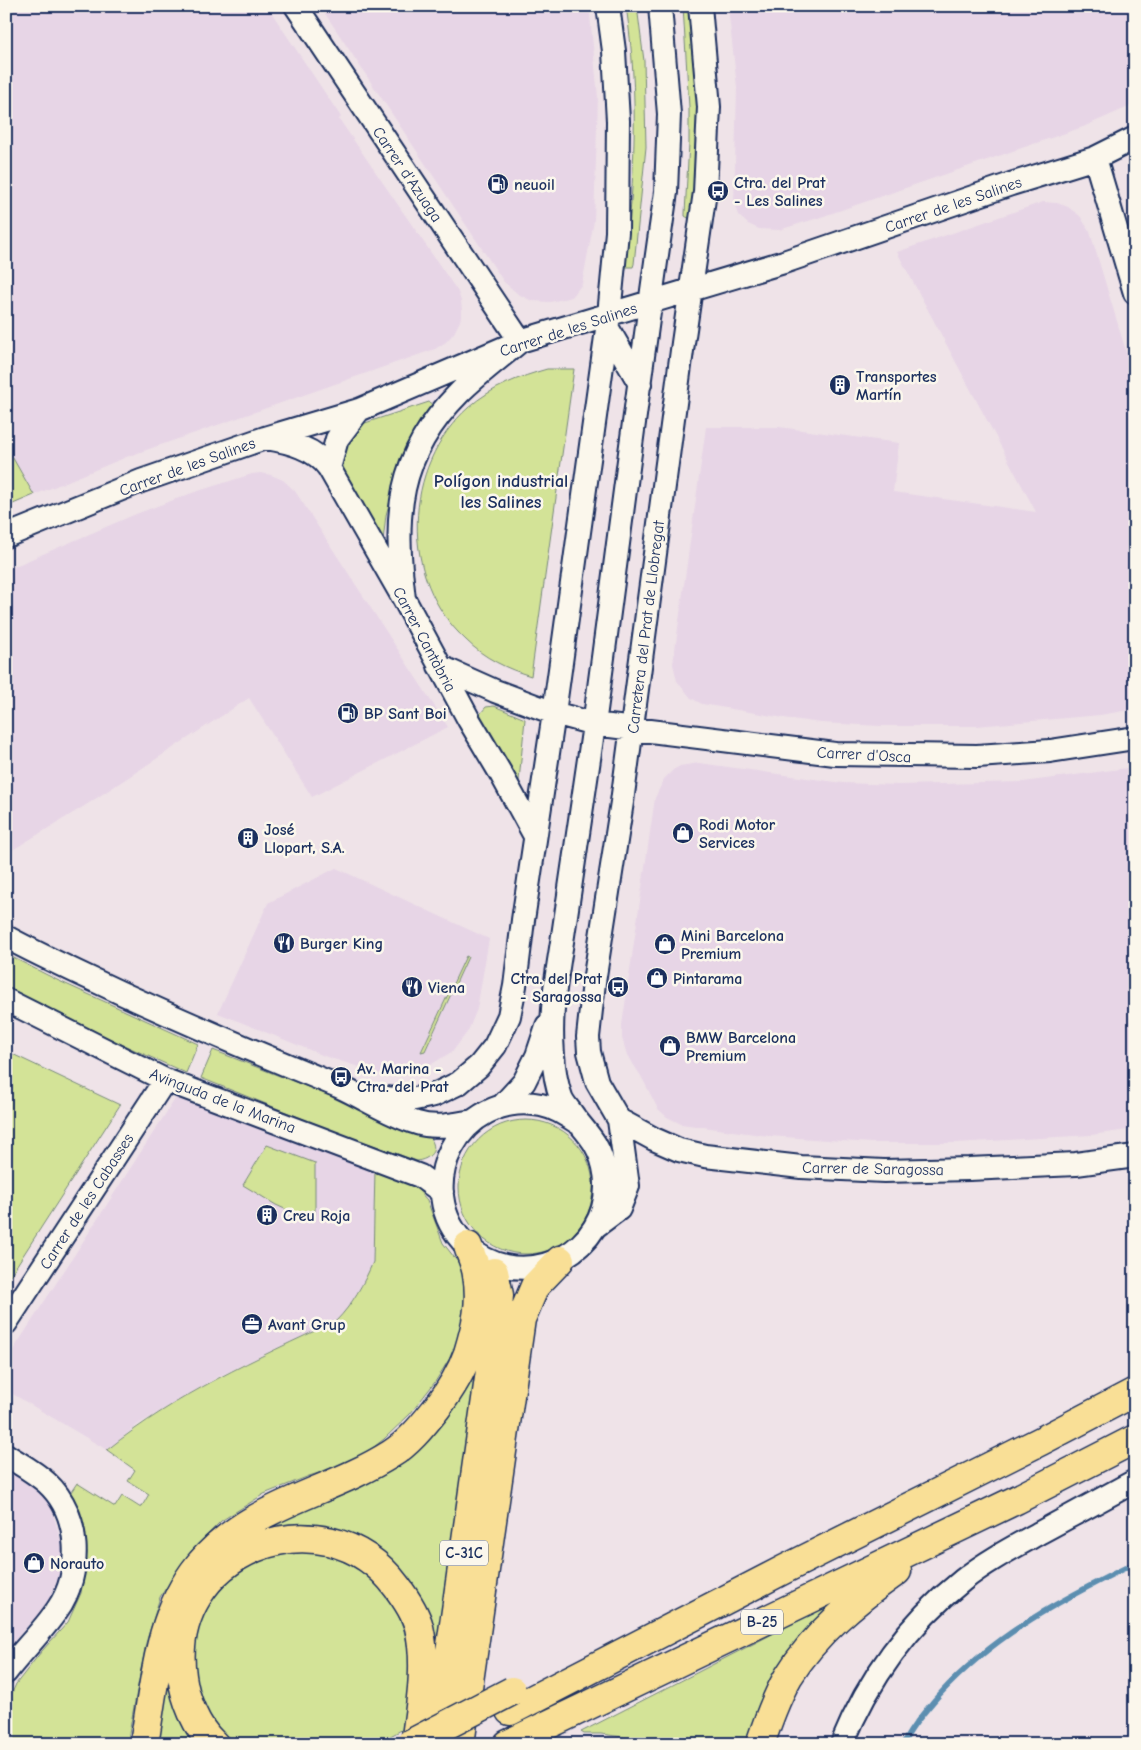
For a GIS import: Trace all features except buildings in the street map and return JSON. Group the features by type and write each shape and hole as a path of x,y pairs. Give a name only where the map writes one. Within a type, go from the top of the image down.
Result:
{"highway":[{"path":"144,1744 157,1662 168,1621 180,1594 200,1565 230,1536 264,1513 360,1471 393,1453 420,1430 446,1396 464,1364 474,1332 480,1299 477,1273 468,1246"},
{"name":"C-31C","path":"460,1744 521,1319 535,1286 560,1260"},
{"name":"C-31C","path":"437,1744 497,1322 498,1295 491,1261"},
{"path":"477,1744 514,1448 516,1400 514,1367"},
{"name":"B-25","path":"446,1744 511,1701 785,1569 1135,1392"},
{"name":"B-25","path":"508,1744 1016,1500 1135,1439"},
{"path":"760,1744 774,1705 788,1678 807,1651 847,1608 896,1571 950,1542 1016,1500"},
{"path":"214,1744 194,1717 184,1693 181,1669 182,1640 189,1614 197,1597 212,1577 229,1562 254,1548 278,1541 296,1539 330,1541 360,1554 377,1565 409,1603 418,1627 423,1677 415,1744"},
{"path":"410,1744 511,1701"}],"street":[{"name":"Carrer d'Azuaga","path":"296,6 520,341"},
{"path":"359,1096 410,1100 434,1095 460,1082 479,1066 495,1046 509,1016 554,713 608,321 618,232 618,121 614,51 608,6"},
{"path":"580,1124 563,1112 543,1105 523,1103 502,1106 487,1112 473,1120 459,1135 448,1152 442,1172 442,1192 444,1207 450,1222 468,1246 491,1261 518,1268 532,1268 560,1260 580,1246 596,1227 604,1206 607,1184 603,1162 594,1141 561,1098 553,1060 552,1011 594,724 666,192 668,114 660,6"},
{"path":"665,57 673,6"},
{"name":"Carretera del Prat de Llobregat","path":"596,1227 619,1209 628,1186 619,1120 597,1082 589,1052 588,1037 594,982 632,729 681,353 705,192 708,107 700,6"},
{"name":"Carrer de les Salines","path":"6,536 141,480 265,438 359,410 520,341 608,321 650,302 784,262 1011,184 1096,158 1135,138"},
{"path":"1096,158 1135,293"},
{"path":"608,321 640,384"},
{"path":"404,599 398,542 402,492 409,468 430,429 458,394 520,341"},
{"path":"329,468 337,440 359,410"},
{"name":"Carrer Cantàbria","path":"265,438 293,443 324,460 404,599 468,720 501,774 535,836"},
{"name":"Carrer d'Osca","path":"439,666 495,691 554,713 594,724 835,754 977,756 1050,751 1135,738"},
{"path":"6,937 43,957 199,1029 359,1096 386,1111 417,1123 431,1126 473,1120"},
{"name":"Avinguda de la Marina","path":"6,1000 165,1080 420,1176 442,1192"},
{"path":"502,1106 524,1082 537,1056 552,1011"},
{"name":"Carrer de les Cabasses","path":"6,1323 165,1080"},
{"name":"Carrer de Saragossa","path":"619,1120 654,1140 679,1150 705,1156 801,1167 884,1171 969,1169 1076,1164 1135,1156"},
{"path":"6,1455 37,1475 55,1491 71,1524 75,1552 70,1584 58,1609 6,1672"},
{"path":"842,1744 852,1718 872,1682 895,1650 932,1608 963,1580 996,1556 1135,1481"}],"shaded area":[{"path":"6,6 267,6 341,117 339,119 458,292 462,311 460,321 454,333 446,342 435,349 129,456 34,495 6,446"},
{"path":"320,6 589,6 598,97 594,221 582,284 572,297 550,302 532,301 518,294 504,282"},
{"path":"728,6 1135,6 1135,104 1083,127 818,218 779,230 759,229 748,224 738,215 734,203 737,87"},
{"path":"1043,202 1057,203 1068,207 1080,216 1090,232 1135,381 1135,709 1100,715 977,726 881,726 821,723 784,718 702,704 691,698 677,681 673,664 706,427 779,427 899,443 893,492 1036,512 897,252"},
{"path":"261,473 283,480 295,491 448,727 312,797 249,698 86,805 6,854 6,570 136,514 192,493 252,474"},
{"path":"699,763 843,783 899,785 1023,782 1135,767 1135,1129 1091,1135 957,1143 871,1143 769,1136 681,1124 667,1117 658,1109 641,1076 627,1055 622,1038 622,1025 655,798 664,779 673,770 680,766"},
{"path":"336,868 489,939 477,1009 468,1031 453,1051 427,1067 413,1071 382,1074 327,1057 218,1013 268,903"},
{"path":"177,1096 375,1169 373,1262 347,1310 336,1321 216,1378 137,1425 107,1450 6,1390 6,1361"},
{"name":"Norauto","path":"6,1463 46,1488 63,1549 59,1577 46,1605 6,1650"}],"green space":[{"path":"626,6 637,6 644,61 646,147 633,267 626,267 625,264 631,200 634,135 633,70"},
{"path":"683,6 690,6 698,131 692,209 691,216 688,218 685,216 685,213 689,107"},
{"path":"547,369 574,369 531,676 513,670 480,652 466,640 444,615 429,586 420,555 417,523 421,491 431,460 447,431 469,407 496,388"},
{"path":"429,402 433,405 430,413 398,472 386,515 383,541 344,477 342,456 349,436 362,424"},
{"path":"6,446 34,495 6,507"},
{"path":"494,706 525,719 519,781 481,724 480,714 486,707"},
{"path":"6,954 57,980 198,1044 186,1073 108,1038 6,988"},
{"path":"466,956 468,957 425,1051 421,1052"},
{"path":"213,1050 423,1132 432,1141 434,1150 428,1157 417,1161 331,1130 201,1078"},
{"path":"6,1051 120,1105 6,1282"},
{"path":"526,1120 552,1125 573,1140 588,1161 593,1187 588,1213 573,1234 552,1249 526,1254 500,1249 479,1234 464,1213 459,1187 464,1161 479,1140 500,1125"},
{"path":"267,1145 315,1163 315,1215 311,1221 276,1205 243,1185"},
{"path":"375,1169 411,1182 427,1200 443,1243 465,1271 466,1299 462,1329 453,1353 435,1382 410,1414 384,1439 356,1461 309,1476 264,1494 221,1521 191,1551 160,1597 146,1643 127,1744 6,1744 6,1706 16,1684 68,1622 81,1593 87,1553 80,1518 73,1498 69,1495 77,1483 115,1507 122,1496 141,1508 149,1494 128,1481 135,1470 107,1450 161,1412 217,1379 336,1321 357,1293 373,1262"},
{"path":"484,1322 430,1716 407,1579 393,1563 378,1552 251,1533 373,1474"},
{"path":"316,1551 346,1563 370,1578 387,1597 400,1618 407,1642 410,1669 405,1728 376,1744 237,1744 220,1730 206,1710 196,1687 191,1654 203,1610 235,1573 274,1553"},
{"path":"833,1603 835,1607 750,1744 642,1744 623,1737 584,1734 581,1732"},
{"path":"167,1661 200,1744 154,1744"}],"waterway":[{"path":"903,1744 924,1712 939,1695 961,1673 1006,1636 1081,1590 1135,1563"}],"place":[{"name":"neuoil","path":"498,184"},
{"name":"Ctra. del Prat - Les Salines","path":"718,191"},
{"name":"Transportes Martín","path":"840,385"},
{"name":"BP Sant Boi","path":"348,713"},
{"name":"Rodi Motor Services","path":"683,833"},
{"name":"José Llopart, S.A.","path":"248,838"},
{"name":"Burger King","path":"284,943"},
{"name":"Mini Barcelona Premium","path":"665,944"},
{"name":"Pintarama","path":"657,978"},
{"name":"Viena","path":"412,987"},
{"name":"Ctra. del Prat - Saragossa","path":"618,987"},
{"name":"BMW Barcelona Premium","path":"670,1046"},
{"name":"Av. Marina - Ctra. del Prat","path":"341,1077"},
{"name":"Creu Roja","path":"267,1215"},
{"name":"Avant Grup","path":"252,1324"},
{"name":"Norauto","path":"34,1563"}],"district":[{"name":"Polígon industrial les Salines","path":"501,491"}]}
